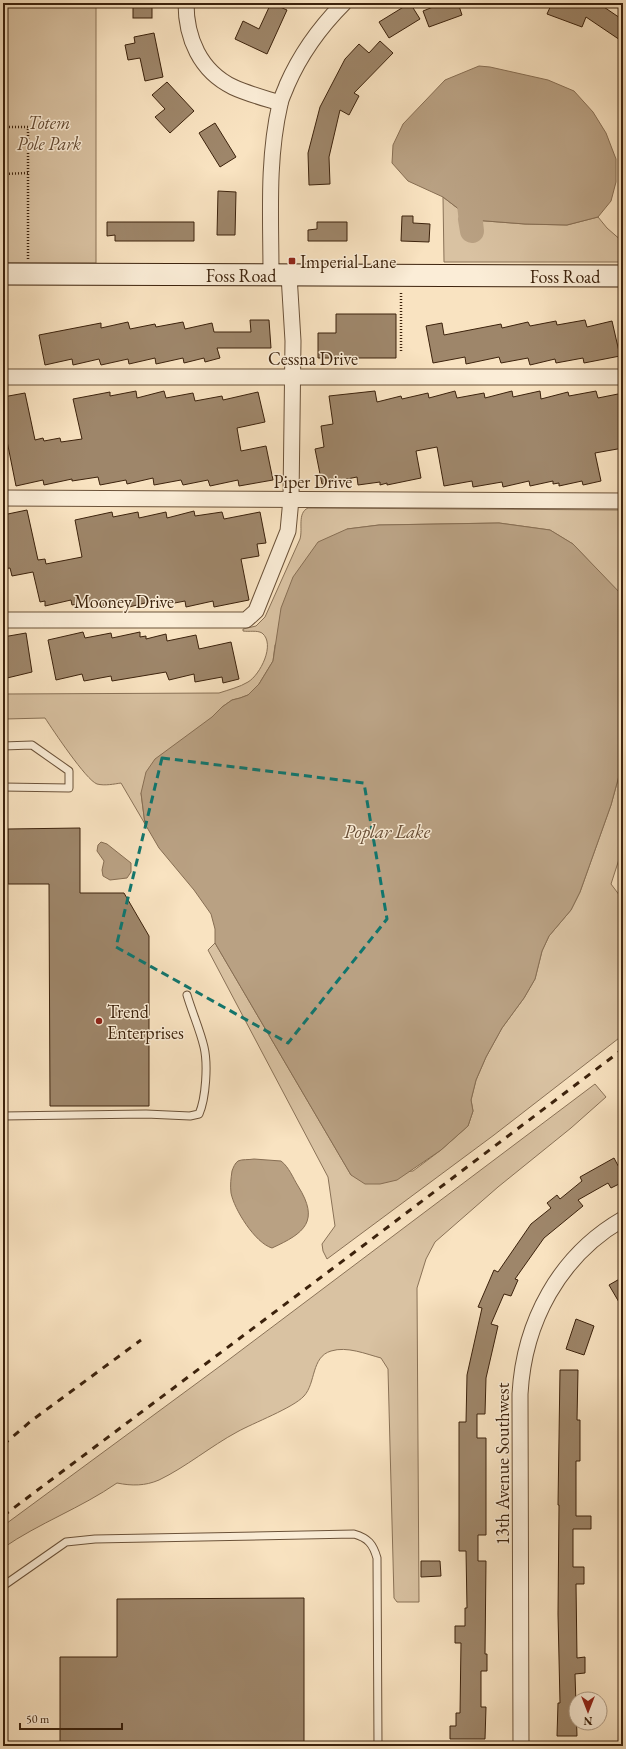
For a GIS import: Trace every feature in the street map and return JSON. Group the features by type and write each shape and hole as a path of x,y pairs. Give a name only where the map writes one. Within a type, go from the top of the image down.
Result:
{"street":[{"path":"186,3 186,20 189,34 197,53 208,68 219,78 232,86 280,103"},
{"path":"291,500 293,341 280,275 271,177 273,147 280,103 294,70 309,44 327,20 344,3"},
{"name":"Foss Road","path":"3,274 623,276"},
{"name":"Cessna Drive","path":"3,378 623,377"},
{"name":"Piper Drive","path":"3,498 623,501"},
{"name":"Mooney Drive","path":"3,620 246,620 256,611 288,531 291,500"},
{"name":"13th Avenue Southwest","path":"521,1746 520,1394 525,1352 534,1323 544,1301 557,1279 576,1256 594,1239 623,1219"}],"lane":[{"path":"3,746 32,745 69,771 69,788 3,787"},
{"path":"3,1116 146,1114 190,1116 199,1114 205,1091 204,1048 187,995"},
{"path":"3,1586 66,1542 103,1539 354,1534 361,1536 368,1540 374,1548 377,1558 378,1746"}],"path":[{"path":"3,127 28,127 28,261"},
{"path":"3,174 28,174"},
{"path":"401,293 401,353"}],"highlighted area":[{"path":"162,758 364,783 387,919 288,1043 116,947"}],"green space":[{"name":"Totem Pole Park","path":"3,3 96,3 96,263 3,263"},
{"path":"443,197 473,220 525,224 567,225 598,217 607,228 623,242 623,262 444,262"},
{"path":"308,508 623,510 623,597 573,544 550,530 499,523 379,525 347,529 275,645 273,661 259,684 248,695 232,700 222,707 141,793 145,824 121,783 100,785 92,781 70,754 45,718 5,719 5,694 219,693 248,682 257,673 265,659 267,644 266,638 262,633 243,631 243,629 256,626 265,617 300,539 301,517"},
{"path":"623,761 623,847 611,884 623,900 623,1035 494,1135 327,1259 323,1251 322,1244 335,1226 328,1177 208,950 215,943 351,1175 413,1171 441,1150 468,1126 473,1111 471,1100 476,1080 486,1057 502,1028 524,998 535,979 542,951 549,936 571,910 580,892 611,805"},
{"path":"595,1084 606,1097 571,1128 498,1187 435,1242 426,1259 417,1288 419,1602 397,1602 394,1598 388,1369 381,1358 343,1349 331,1351 320,1359 308,1391 299,1401 237,1432 159,1480 138,1485 117,1483 3,1548 3,1526 227,1361"}],"water":[{"path":"479,66 490,67 548,80 574,91 593,112 606,133 616,159 616,182 611,201 598,217 567,225 525,224 473,220 443,197 408,181 392,163 393,145 403,124 445,80"},
{"name":"Poplar Lake","path":"499,523 550,530 573,544 623,596 623,761 611,805 580,892 571,910 549,936 542,951 535,979 524,998 502,1028 486,1057 476,1080 471,1100 473,1111 468,1126 441,1150 397,1180 380,1184 365,1184 351,1175 215,943 215,929 211,914 194,890 159,848 145,824 141,793 146,772 155,759 212,717 222,707 232,700 248,695 259,684 273,661 281,608 293,577 318,542 347,529 379,525"},
{"path":"101,842 107,844 131,863 131,872 127,878 110,880 103,876 102,870 104,861 97,851 98,845"},
{"path":"254,1159 281,1161 284,1163 305,1198 308,1208 306,1224 301,1231 272,1248 259,1240 246,1225 236,1208 231,1193 232,1170 235,1164 240,1160"}],"building":[{"path":"133,3 152,3 152,18 133,18"},
{"path":"271,3 287,10 267,54 235,39 243,21 259,29"},
{"path":"410,3 420,19 389,38 379,22"},
{"path":"438,3 458,3 462,15 429,27 423,11 438,5"},
{"path":"552,3 598,3 623,20 623,42 586,17 582,27 547,14"},
{"path":"154,33 163,77 145,81 140,58 128,60 125,45 135,43 134,37"},
{"path":"380,41 393,53 354,93 359,96 349,115 340,110 329,157 330,184 309,185 308,153 320,107 345,59 359,44 369,53"},
{"path":"167,82 194,111 170,133 155,117 165,109 152,95"},
{"path":"215,123 236,157 220,167 199,133"},
{"path":"218,191 236,192 235,235 217,235"},
{"path":"402,216 413,216 413,223 430,224 429,242 401,241"},
{"path":"107,222 194,222 194,241 115,241 115,235 107,236"},
{"path":"317,222 347,222 347,241 308,241 308,230 317,229"},
{"path":"336,314 396,314 396,358 318,358 318,333 336,333"},
{"path":"250,320 269,320 271,348 217,348 220,358 205,362 204,358 184,363 183,358 156,364 155,358 129,364 128,359 101,365 99,359 73,365 72,359 45,365 39,335 101,323 101,328 128,322 130,329 155,324 156,327 183,322 185,329 212,323 214,332 251,332"},
{"path":"585,320 587,327 612,321 620,356 584,363 583,358 556,363 555,359 530,365 528,358 501,363 499,357 466,364 465,357 433,363 426,326 442,323 444,335 501,324 502,328 528,322 530,326 556,321 557,325"},
{"path":"136,391 137,398 164,391 166,398 193,393 195,401 222,396 223,400 258,392 265,422 237,428 241,451 266,446 273,480 239,486 238,480 210,486 208,480 183,485 181,480 154,485 153,478 127,484 126,480 100,485 98,477 72,481 72,479 44,485 43,480 16,486 5,431 3,431 3,397 25,393 35,440 43,438 44,441 60,438 61,442 82,439 73,399 110,392 110,396"},
{"path":"375,391 377,402 401,396 402,399 428,393 429,398 455,391 457,398 484,393 485,398 512,391 513,397 540,391 541,399 568,392 569,396 596,391 598,398 623,393 623,448 595,453 601,481 583,485 582,481 559,486 559,483 553,484 553,481 530,486 529,481 503,487 502,482 473,487 472,481 444,486 437,447 416,451 421,478 387,485 387,483 380,485 380,482 358,485 357,477 322,484 315,449 324,447 321,426 333,424 329,396"},
{"path":"27,510 38,560 45,559 46,564 82,557 75,520 112,512 113,517 138,512 139,518 166,512 167,518 194,511 195,516 222,512 224,519 260,512 266,543 257,544 259,556 241,559 249,600 214,607 213,601 186,607 185,601 159,606 157,600 129,607 128,601 102,606 101,600 72,605 71,600 45,606 45,601 40,602 33,572 12,576 10,568 3,569 3,515"},
{"path":"83,632 85,638 111,633 112,638 140,632 140,637 146,636 146,639 166,634 167,641 196,635 199,649 231,642 239,679 223,683 222,677 195,682 194,674 169,680 166,672 112,681 111,676 84,681 82,674 56,680 48,640"},
{"path":"26,633 32,672 3,679 3,637"},
{"name":"Trend Enterprises","path":"80,828 80,893 124,893 149,936 149,1106 50,1106 49,884 8,884 8,829"},
{"path":"614,1158 623,1175 623,1182 611,1188 608,1183 578,1200 583,1206 544,1238 515,1279 518,1280 511,1296 504,1294 491,1324 498,1326 486,1378 485,1414 477,1414 477,1438 486,1438 486,1535 478,1535 478,1561 486,1561 485,1654 487,1654 487,1671 481,1671 481,1707 486,1707 485,1739 450,1739 450,1726 456,1726 456,1713 460,1713 461,1643 455,1643 455,1626 465,1626 465,1608 467,1608 466,1551 459,1551 459,1422 466,1422 467,1375 482,1308 478,1307 494,1270 498,1272 531,1224 551,1208 547,1203 557,1195 560,1199 582,1181 580,1177"},
{"path":"623,1277 623,1309 609,1285"},
{"path":"576,1319 594,1326 584,1355 566,1349"},
{"path":"560,1370 578,1370 577,1420 580,1420 580,1461 576,1461 576,1516 591,1516 591,1529 573,1529 573,1567 584,1567 584,1584 576,1584 577,1658 585,1657 585,1673 575,1674 576,1691 568,1691 568,1731 577,1731 577,1736 557,1736 558,1703 560,1703 558,1505"},
{"path":"421,1561 440,1561 441,1576 421,1577"},
{"path":"304,1598 304,1746 60,1746 60,1657 117,1657 117,1599"}],"waterway":[{"path":"467,187 472,231 470,219"}],"railway":[{"path":"3,1516 623,1049"},
{"path":"3,1445 31,1421 141,1340"}],"place":[{"name":"Imperial Lane","path":"292,261"},
{"name":"Trend Enterprises","path":"99,1021"}]}
